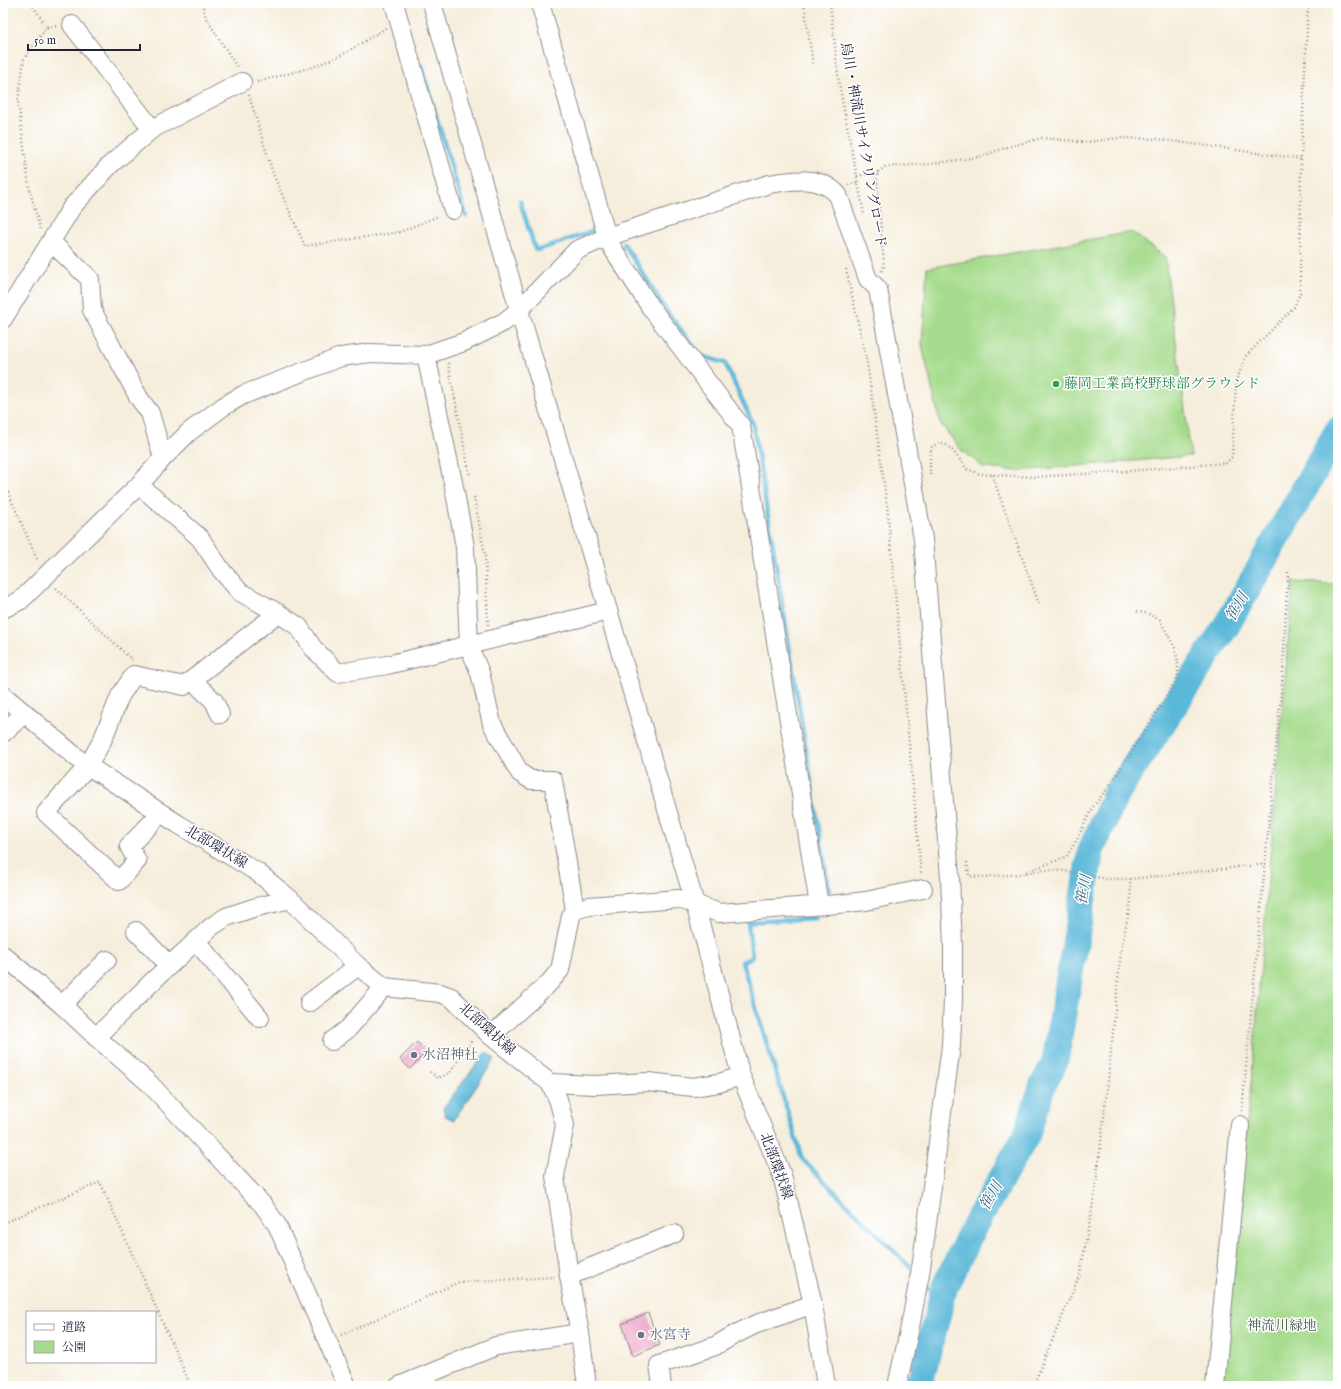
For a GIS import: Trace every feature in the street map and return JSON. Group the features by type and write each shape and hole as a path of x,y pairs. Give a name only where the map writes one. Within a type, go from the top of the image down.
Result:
{"street":[{"path":"394,3 453,210"},
{"name":"北部環状線","path":"432,3 519,310 695,904 741,1076 782,1175 813,1304 826,1386"},
{"path":"540,3 608,237 613,249 651,308 742,426 819,905"},
{"path":"72,25 152,129"},
{"path":"3,319 72,208 110,165 152,129 242,82"},
{"path":"3,609 21,600 139,485 189,432 224,406 243,395 341,357 370,353 426,355 481,334 504,322 519,310 577,250 608,237 769,184 790,180 806,180 832,188 838,195 868,279 878,289 923,539 949,870 953,945 951,1046 921,1268 897,1386"},
{"path":"51,242 90,279 92,310 139,398 150,413 163,458"},
{"path":"426,355 465,547 469,646 480,673 492,724 520,773 531,780 553,780 575,910"},
{"path":"139,485 200,538 222,571 240,592 278,613 298,627 313,648 338,673 387,665 608,611"},
{"path":"161,813 129,846 137,861 119,881 46,814 88,766 102,741 120,696 134,675 184,686 278,613"},
{"path":"192,680 214,702 220,714"},
{"name":"北部環状線","path":"3,695 88,766 257,872 290,899 358,966 384,987 440,993 451,997 491,1036 550,1083"},
{"path":"3,733 25,713"},
{"path":"491,1036 549,984 560,970 571,916 575,910 590,906 678,899 719,913 866,901 923,889"},
{"path":"96,1037 169,965 211,927 226,917 253,908 290,899"},
{"path":"136,931 169,965"},
{"path":"196,941 260,1018"},
{"path":"3,955 62,1005 149,1083 263,1205 277,1225 347,1386"},
{"path":"62,1005 106,960"},
{"path":"309,1003 358,966"},
{"path":"332,1041 348,1028 384,987"},
{"path":"550,1083 595,1086 648,1082 693,1087 719,1083 741,1076"},
{"path":"550,1083 558,1099 565,1125 555,1176 569,1276 580,1333 587,1386"},
{"path":"1215,1386 1240,1125"},
{"path":"569,1276 674,1234"},
{"path":"662,1386 659,1365 715,1346 754,1325 813,1304"},
{"path":"399,1386 496,1346 580,1333"}],"path":[{"path":"31,3 47,27 24,59 18,101 29,187 40,230 51,242"},
{"path":"202,3 206,18 241,74 242,82 250,96 273,174 305,246 400,232 453,210"},
{"path":"804,3 813,65"},
{"name":"烏川・神流川サイクリングロード","path":"830,3 839,83 865,221"},
{"path":"930,477 930,454 932,446 940,443 946,445 953,451 967,469 980,474 1033,477 1226,463 1232,456 1236,381 1246,356 1294,307 1300,293 1301,159 1308,3"},
{"path":"242,82 252,83 313,67 340,56 399,20"},
{"path":"857,176 878,172 885,167 979,158 1008,147 1042,138 1086,142 1120,138 1158,139 1301,159"},
{"path":"878,172 877,180 884,266 878,289"},
{"path":"844,263 867,362 887,505 923,889"},
{"path":"992,475 1039,604"},
{"path":"3,480 45,577 151,679"},
{"path":"1240,1125 1266,864 1283,671 1288,570"},
{"path":"1021,874 1066,857 1075,843 1093,807 1111,783 1165,700 1178,677 1178,663 1175,648 1160,620 1149,614 1136,611"},
{"path":"966,857 969,876 981,877 1021,874 1046,870 1065,871 1107,879 1130,878 1266,864"},
{"path":"1033,1386 1080,1274 1096,1184 1121,951 1131,901 1130,878"},
{"path":"430,1072 438,1078 450,1073 463,1054"},
{"path":"3,1223 100,1182 191,1386"},
{"path":"327,1341 459,1282 569,1276"}],"green space":[{"name":"藤岡工業高校野球部グラウンド","path":"1132,232 1165,257 1191,456 1019,471 984,468 961,450 940,423 922,345 927,268"},
{"name":"神流川緑地","path":"1293,582 1338,584 1338,1386 1220,1386 1252,1072"}],"water":[{"path":"486,1052 495,1059 454,1120 445,1116 443,1108"}],"building":[{"name":"水沼神社","path":"417,1042 427,1052 410,1069 400,1059"},
{"name":"水宮寺","path":"648,1313 660,1345 633,1356 622,1324"}],"waterway":[{"path":"421,65 466,216"},
{"path":"520,201 535,249 539,250 593,231"},
{"path":"624,244 668,313 701,356 725,363 753,424 829,890 827,893"},
{"name":"笹川","path":"919,1386 945,1286 973,1228 1026,1136 1042,1087 1055,1061 1091,850 1116,794 1227,625 1338,430"},
{"path":"816,918 748,922 752,957 742,962 802,1159 910,1267"},
{"path":"925,1287 943,1295"}],"place":[{"name":"藤岡工業高校野球部グラウンド","path":"1056,384"},
{"name":"水沼神社","path":"414,1055"},
{"name":"水宮寺","path":"641,1335"}]}
